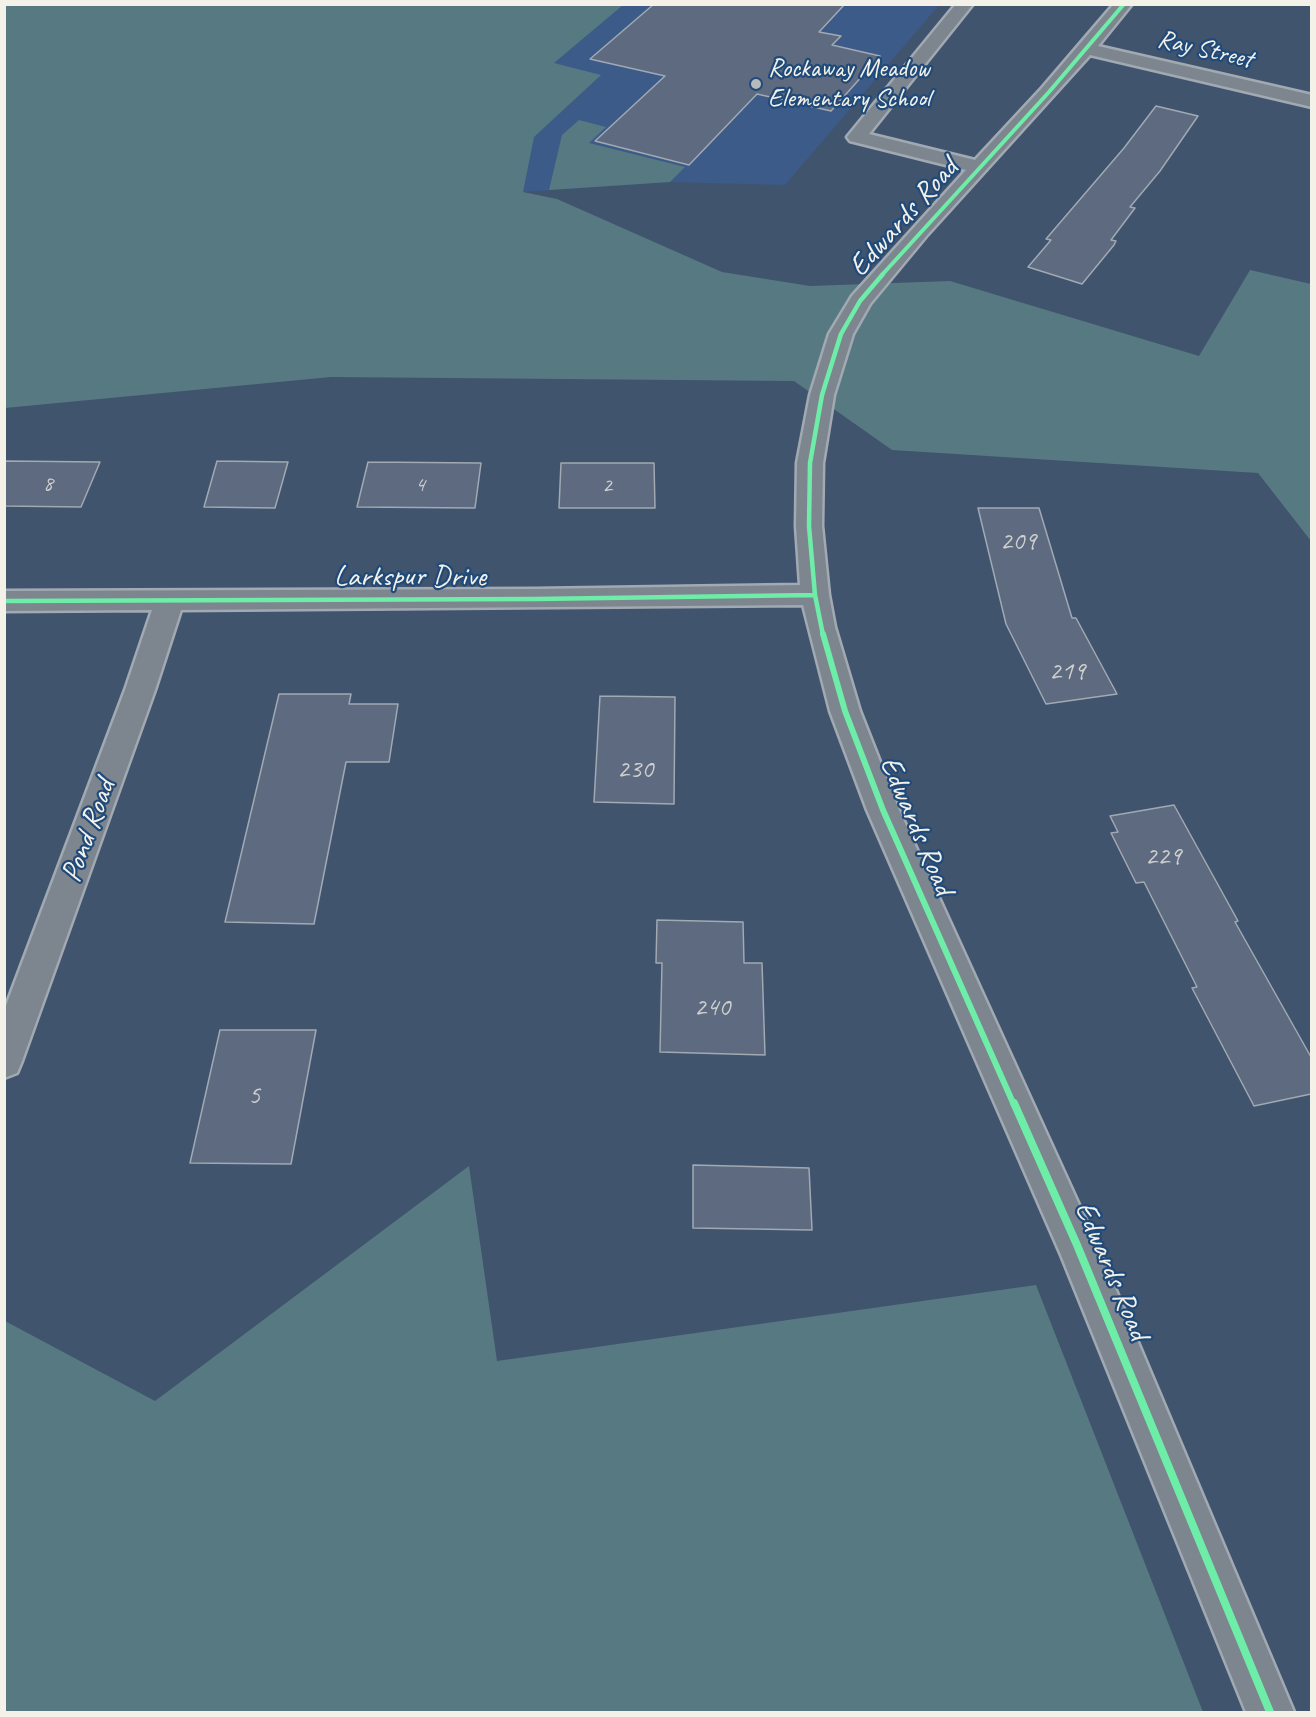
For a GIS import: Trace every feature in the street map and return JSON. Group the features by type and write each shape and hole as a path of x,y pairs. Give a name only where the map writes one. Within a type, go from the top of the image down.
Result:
{"street":[{"path":"965,4 857,137 979,167"},
{"name":"Edwards Road","path":"1124,4 1087,49 860,301 842,334 822,395 810,463 809,526 815,595 821,627 845,711 883,810 1077,1245 1270,1713"},
{"name":"Ray Street","path":"1087,49 1311,101"},
{"name":"Larkspur Drive","path":"4,601 815,595"},
{"name":"Pond Road","path":"4,1061 141,690 170,600"}],"shaded area":[{"path":"271,5 939,5 785,185 670,182 523,192"}],"green space":[{"path":"5,5 623,5 554,63 601,75 534,137 523,192 557,199 722,272 810,286 950,281 1199,356 1250,270 1311,284 1311,541 1258,473 892,450 794,381 331,377 5,408"},
{"path":"579,120 606,127 589,143 685,167 670,182 549,190 562,135"},
{"path":"469,1166 497,1361 1036,1285 1203,1712 5,1712 5,1321 155,1401"}],"building":[{"name":"Rockaway Meadow Elementary School","path":"654,4 845,4 819,32 841,36 832,45 880,56 831,111 757,94 689,165 595,141 665,76 590,59"},
{"path":"1156,106 1198,116 1160,171 1130,207 1135,208 1111,240 1116,241 1114,245 1082,284 1028,267 1051,240 1046,239 1124,148"},
{"path":"4,461 100,462 81,507 4,506"},
{"path":"217,461 288,462 275,508 204,507"},
{"path":"368,462 481,463 475,508 357,507"},
{"path":"561,463 654,463 655,508 559,508"},
{"path":"978,508 1039,508 1072,618 1076,618 1117,694 1046,704 1006,624"},
{"path":"279,694 351,694 349,704 398,704 389,762 346,762 314,924 225,922"},
{"path":"600,696 675,697 674,804 594,802"},
{"path":"1174,805 1238,921 1235,922 1311,1057 1311,1094 1254,1106 1192,988 1197,987 1144,882 1136,883 1111,833 1118,832 1110,816"},
{"path":"657,920 743,922 744,963 762,963 765,1055 660,1052 662,963 656,963"},
{"path":"220,1030 316,1030 291,1164 190,1163"},
{"path":"693,1165 809,1168 812,1230 693,1228"}],"cycle path":[{"path":"1124,4 1049,92 921,230 860,301 841,334 822,395 810,463 809,526 815,595 821,627 845,711 883,810 1077,1245 1270,1712"},
{"path":"4,601 535,599 815,595"}],"place":[{"name":"Rockaway Meadow Elementary School","path":"756,84"}]}
